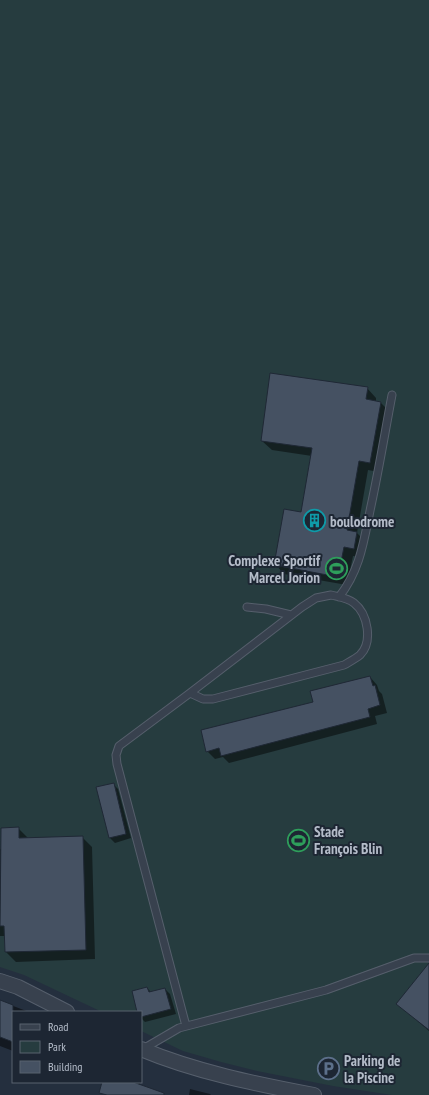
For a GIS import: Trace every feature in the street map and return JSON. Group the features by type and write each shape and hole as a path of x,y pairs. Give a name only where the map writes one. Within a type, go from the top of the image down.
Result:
{"street":[{"path":"0,981 18,987 65,1011"},
{"path":"142,1049 258,1089 314,1095"}],"lane":[{"path":"339,597 347,587 359,562 392,395"},
{"path":"186,1026 117,764 116,755 119,746 291,615 316,598 331,595 345,598 355,604 362,612 368,632 366,643 361,654 344,665 213,699 203,699 190,693"},
{"path":"247,607 266,609 291,615"},
{"path":"142,1049 179,1028 326,990 414,958 429,958"}],"green space":[{"name":"Complexe Sportif Marcel Jorion","path":"0,0 429,0 429,1095 392,1095 333,1086 257,1071 183,1051 142,1031 142,1011 100,1011 24,975 0,967"}],"building":[{"path":"270,373 368,387 366,399 381,402 370,463 359,461 347,530 357,532 354,549 344,547 338,577 274,565 284,509 301,512 312,448 261,441"},
{"path":"370,676 373,686 375,685 380,705 368,709 370,717 221,756 219,748 206,752 201,730 313,702 310,691"},
{"path":"114,783 126,834 109,838 96,787"},
{"path":"19,827 19,838 83,836 86,950 5,952 4,926 0,926 1,828"},
{"path":"429,963 429,1030 396,1004"},
{"path":"147,987 149,992 165,988 171,1009 142,1017 142,1011 137,1011 132,991"},
{"path":"0,1000 13,1005 13,1011 12,1042 0,1037"},
{"path":"102,1083 136,1083 164,1093 164,1095 107,1095 99,1093"}],"place":[{"name":"boulodrome","path":"315,521"},
{"name":"Complexe Sportif Marcel Jorion","path":"336,569"},
{"name":"Stade François Blin","path":"298,840"},
{"name":"Parking de la Piscine","path":"329,1069"}]}
